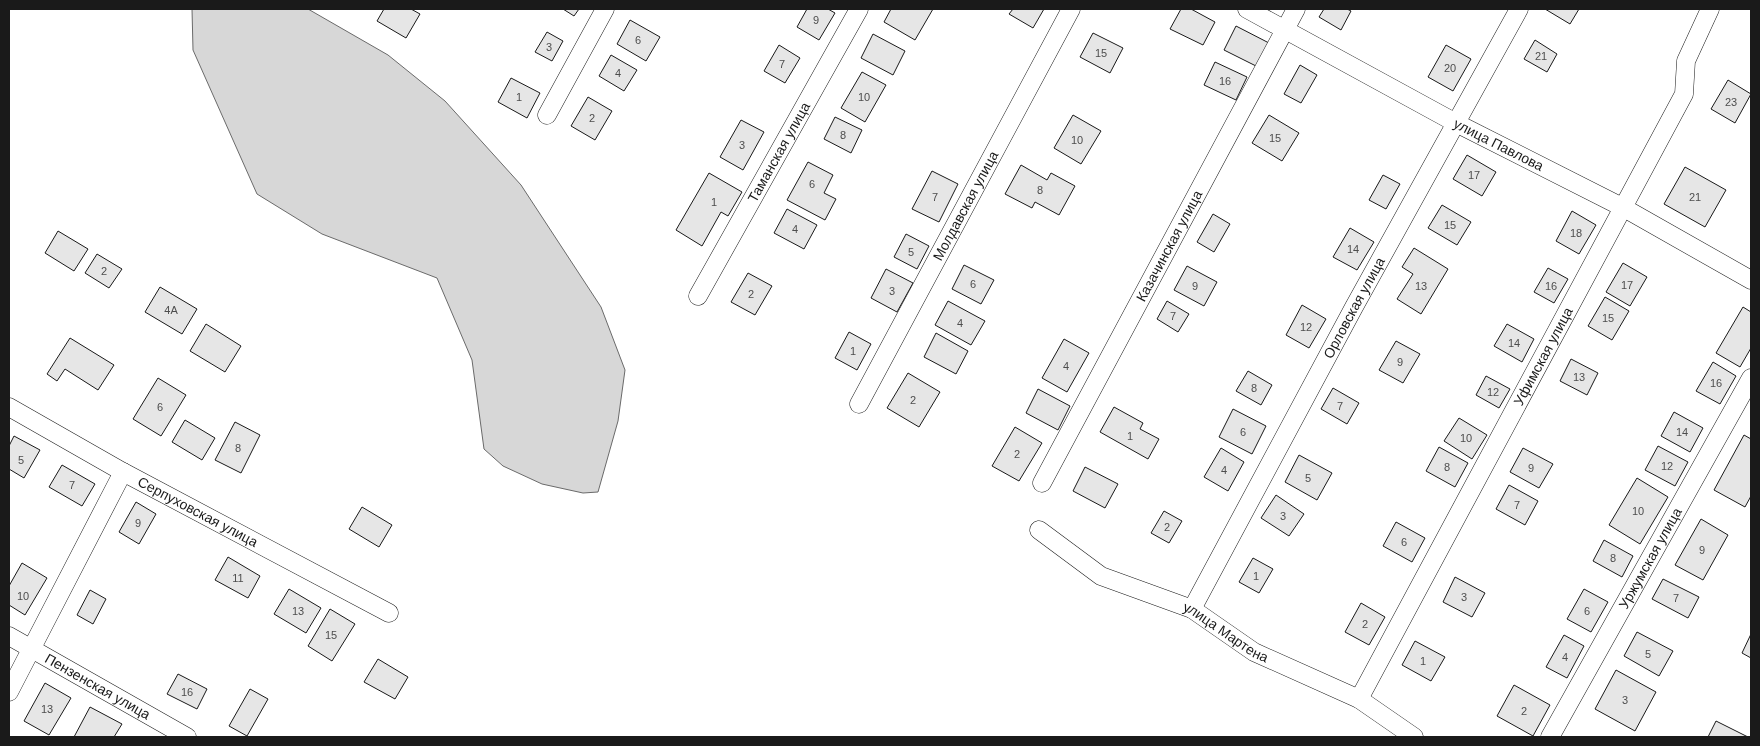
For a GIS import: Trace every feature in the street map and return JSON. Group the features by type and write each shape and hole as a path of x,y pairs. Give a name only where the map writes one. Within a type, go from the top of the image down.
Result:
{"street":[{"path":"547,115 605,9"},
{"name":"Таманская улица","path":"698,296 859,9"},
{"name":"Молдавская улица","path":"859,404 1071,9"},
{"name":"улица Павлова","path":"1247,9 1456,123 1624,208 1751,280"},
{"name":"Казачинская улица","path":"1042,483 1296,9"},
{"name":"Орловская улица","path":"1192,609 1354,307 1519,9"},
{"name":"Уфимская улица","path":"1359,699 1684,94 1686,61 1710,9"},
{"name":"Уржумская улица","path":"1550,737 1751,378"},
{"name":"Серпуховская улица","path":"9,407 123,472 388,613"},
{"path":"9,692 33,649 123,472"},
{"name":"улица Мартена","path":"1038,530 1101,576 1192,609 1254,652 1359,699 1414,737"},
{"name":"Пензенская улица","path":"9,636 187,737"}],"shaded area":[{"path":"192,9 308,9 388,55 445,101 521,185 601,307 625,370 618,421 598,492 583,493 542,484 503,466 484,449 472,360 437,278 322,234 257,194 193,50"}],"building":[{"path":"384,9 411,9 420,14 406,38 377,21"},
{"path":"563,9 579,9 574,16"},
{"path":"807,9 828,9 835,13 819,40 797,27"},
{"path":"891,9 933,9 915,40 884,22"},
{"path":"1013,9 1044,9 1033,28 1009,14"},
{"path":"1181,9 1191,9 1215,22 1203,45 1170,29"},
{"path":"1324,9 1347,9 1351,11 1341,30 1319,17"},
{"path":"1545,9 1579,9 1570,24"},
{"path":"630,20 660,37 646,61 617,44"},
{"path":"1236,26 1269,43 1256,66 1224,50"},
{"path":"547,32 563,41 552,61 535,52"},
{"path":"1093,33 1123,48 1110,73 1080,57"},
{"path":"873,34 905,51 893,75 861,58"},
{"path":"1535,40 1557,54 1547,72 1524,59"},
{"path":"779,45 800,58 785,83 764,71"},
{"path":"1446,45 1471,59 1453,91 1428,77"},
{"path":"611,55 637,70 624,91 599,76"},
{"path":"1215,62 1247,77 1236,100 1204,85"},
{"path":"1300,65 1317,75 1301,103 1284,94"},
{"path":"862,72 886,85 865,122 841,108"},
{"path":"511,78 540,93 527,118 498,102"},
{"path":"1728,80 1751,94 1735,123 1711,109"},
{"path":"588,97 612,111 595,140 571,126"},
{"path":"1073,115 1101,131 1081,164 1054,148"},
{"path":"1269,115 1299,133 1282,161 1252,143"},
{"path":"835,117 862,130 851,153 824,139"},
{"path":"741,120 764,132 743,170 720,157"},
{"path":"1467,155 1496,172 1482,196 1453,179"},
{"path":"808,162 833,175 824,193 836,199 825,220 787,200"},
{"path":"1021,165 1047,180 1051,173 1075,186 1059,215 1035,202 1032,208 1005,194"},
{"path":"1685,167 1726,190 1705,227 1664,204"},
{"path":"932,171 958,184 939,222 912,209"},
{"path":"709,173 742,192 728,216 721,212 702,246 676,230"},
{"path":"1383,175 1400,184 1386,209 1369,200"},
{"path":"1442,205 1471,222 1457,245 1428,228"},
{"path":"787,209 817,225 804,249 774,233"},
{"path":"1572,211 1596,225 1579,254 1556,241"},
{"path":"1213,214 1230,224 1214,252 1197,242"},
{"path":"1350,228 1374,242 1357,270 1333,257"},
{"path":"58,231 88,249 74,271 45,253"},
{"path":"906,234 929,246 917,269 894,257"},
{"path":"1414,248 1448,269 1421,314 1397,299 1413,274 1402,267"},
{"path":"97,254 122,269 109,288 85,273"},
{"path":"1623,263 1647,277 1630,306 1606,292"},
{"path":"964,265 994,280 981,304 952,289"},
{"path":"1187,266 1217,282 1204,306 1174,290"},
{"path":"1548,268 1568,279 1554,303 1534,292"},
{"path":"886,269 913,283 897,312 871,298"},
{"path":"748,273 772,286 755,315 731,302"},
{"path":"160,287 197,309 182,334 145,312"},
{"path":"1605,297 1629,311 1612,340 1588,326"},
{"path":"948,301 985,321 971,345 935,325"},
{"path":"1167,301 1189,314 1178,332 1157,319"},
{"path":"1302,305 1326,319 1309,348 1286,335"},
{"path":"1743,307 1751,312 1751,348 1740,367 1716,353"},
{"path":"206,324 241,346 225,372 190,351"},
{"path":"1507,324 1534,339 1522,362 1494,346"},
{"path":"849,332 871,344 857,370 835,358"},
{"path":"936,333 968,351 956,374 924,357"},
{"path":"70,338 114,365 98,390 65,369 57,381 47,374"},
{"path":"1064,339 1089,353 1067,392 1042,378"},
{"path":"1396,341 1420,354 1403,383 1379,370"},
{"path":"1571,359 1598,373 1587,395 1560,381"},
{"path":"1713,362 1736,376 1720,404 1696,391"},
{"path":"1248,371 1272,385 1261,405 1236,391"},
{"path":"908,373 940,392 919,427 887,408"},
{"path":"1486,376 1510,389 1499,408 1476,395"},
{"path":"158,378 186,395 161,436 133,419"},
{"path":"1333,388 1359,403 1347,424 1321,409"},
{"path":"1038,389 1070,406 1058,430 1026,413"},
{"path":"1114,407 1143,423 1140,429 1159,439 1148,459 1100,432"},
{"path":"1233,409 1266,426 1252,454 1219,437"},
{"path":"1674,412 1703,428 1690,452 1661,436"},
{"path":"1459,418 1487,435 1472,459 1444,441"},
{"path":"185,420 215,438 202,460 172,442"},
{"path":"235,422 260,435 241,473 215,460"},
{"path":"1015,427 1042,443 1019,481 992,466"},
{"path":"1744,435 1751,439 1751,496 1745,507 1714,490"},
{"path":"14,436 40,450 24,478 9,469 9,446"},
{"path":"1658,446 1688,462 1675,486 1645,470"},
{"path":"1439,447 1468,463 1455,487 1426,471"},
{"path":"1221,448 1244,462 1228,491 1204,477"},
{"path":"1523,448 1553,464 1539,488 1510,472"},
{"path":"1299,455 1332,473 1317,500 1285,482"},
{"path":"62,465 95,484 82,506 49,487"},
{"path":"1085,467 1118,484 1105,508 1073,491"},
{"path":"1637,478 1668,497 1640,544 1609,525"},
{"path":"1509,485 1538,501 1525,525 1496,509"},
{"path":"1276,495 1304,514 1289,536 1261,518"},
{"path":"136,502 156,514 139,544 119,532"},
{"path":"362,507 392,525 379,547 349,529"},
{"path":"1164,511 1182,521 1169,543 1151,533"},
{"path":"1701,519 1728,535 1703,580 1675,565"},
{"path":"1396,522 1425,538 1412,562 1383,546"},
{"path":"1604,540 1633,556 1622,577 1593,561"},
{"path":"228,557 260,576 248,598 215,580"},
{"path":"1253,558 1273,569 1259,593 1239,582"},
{"path":"22,563 47,578 25,615 9,605 9,586"},
{"path":"1455,577 1485,593 1472,617 1443,602"},
{"path":"1663,579 1699,597 1688,618 1652,599"},
{"path":"289,589 321,608 306,633 274,614"},
{"path":"1584,589 1608,602 1591,632 1567,619"},
{"path":"90,590 106,599 93,624 77,615"},
{"path":"1361,603 1385,617 1369,645 1345,632"},
{"path":"330,609 355,624 332,661 308,646"},
{"path":"1637,632 1673,651 1659,676 1624,656"},
{"path":"1751,634 1751,658 1742,653"},
{"path":"1564,635 1584,646 1567,678 1546,667"},
{"path":"1415,641 1445,657 1431,681 1402,665"},
{"path":"378,659 408,677 395,699 364,682"},
{"path":"1616,670 1656,692 1635,731 1595,709"},
{"path":"178,674 207,689 197,709 167,694"},
{"path":"45,683 71,698 49,735 24,721"},
{"path":"1514,685 1550,705 1533,736 1497,716"},
{"path":"250,689 268,699 247,736 229,726"},
{"path":"90,707 122,724 114,737 74,737"},
{"path":"1716,721 1748,737 1708,737"}]}
